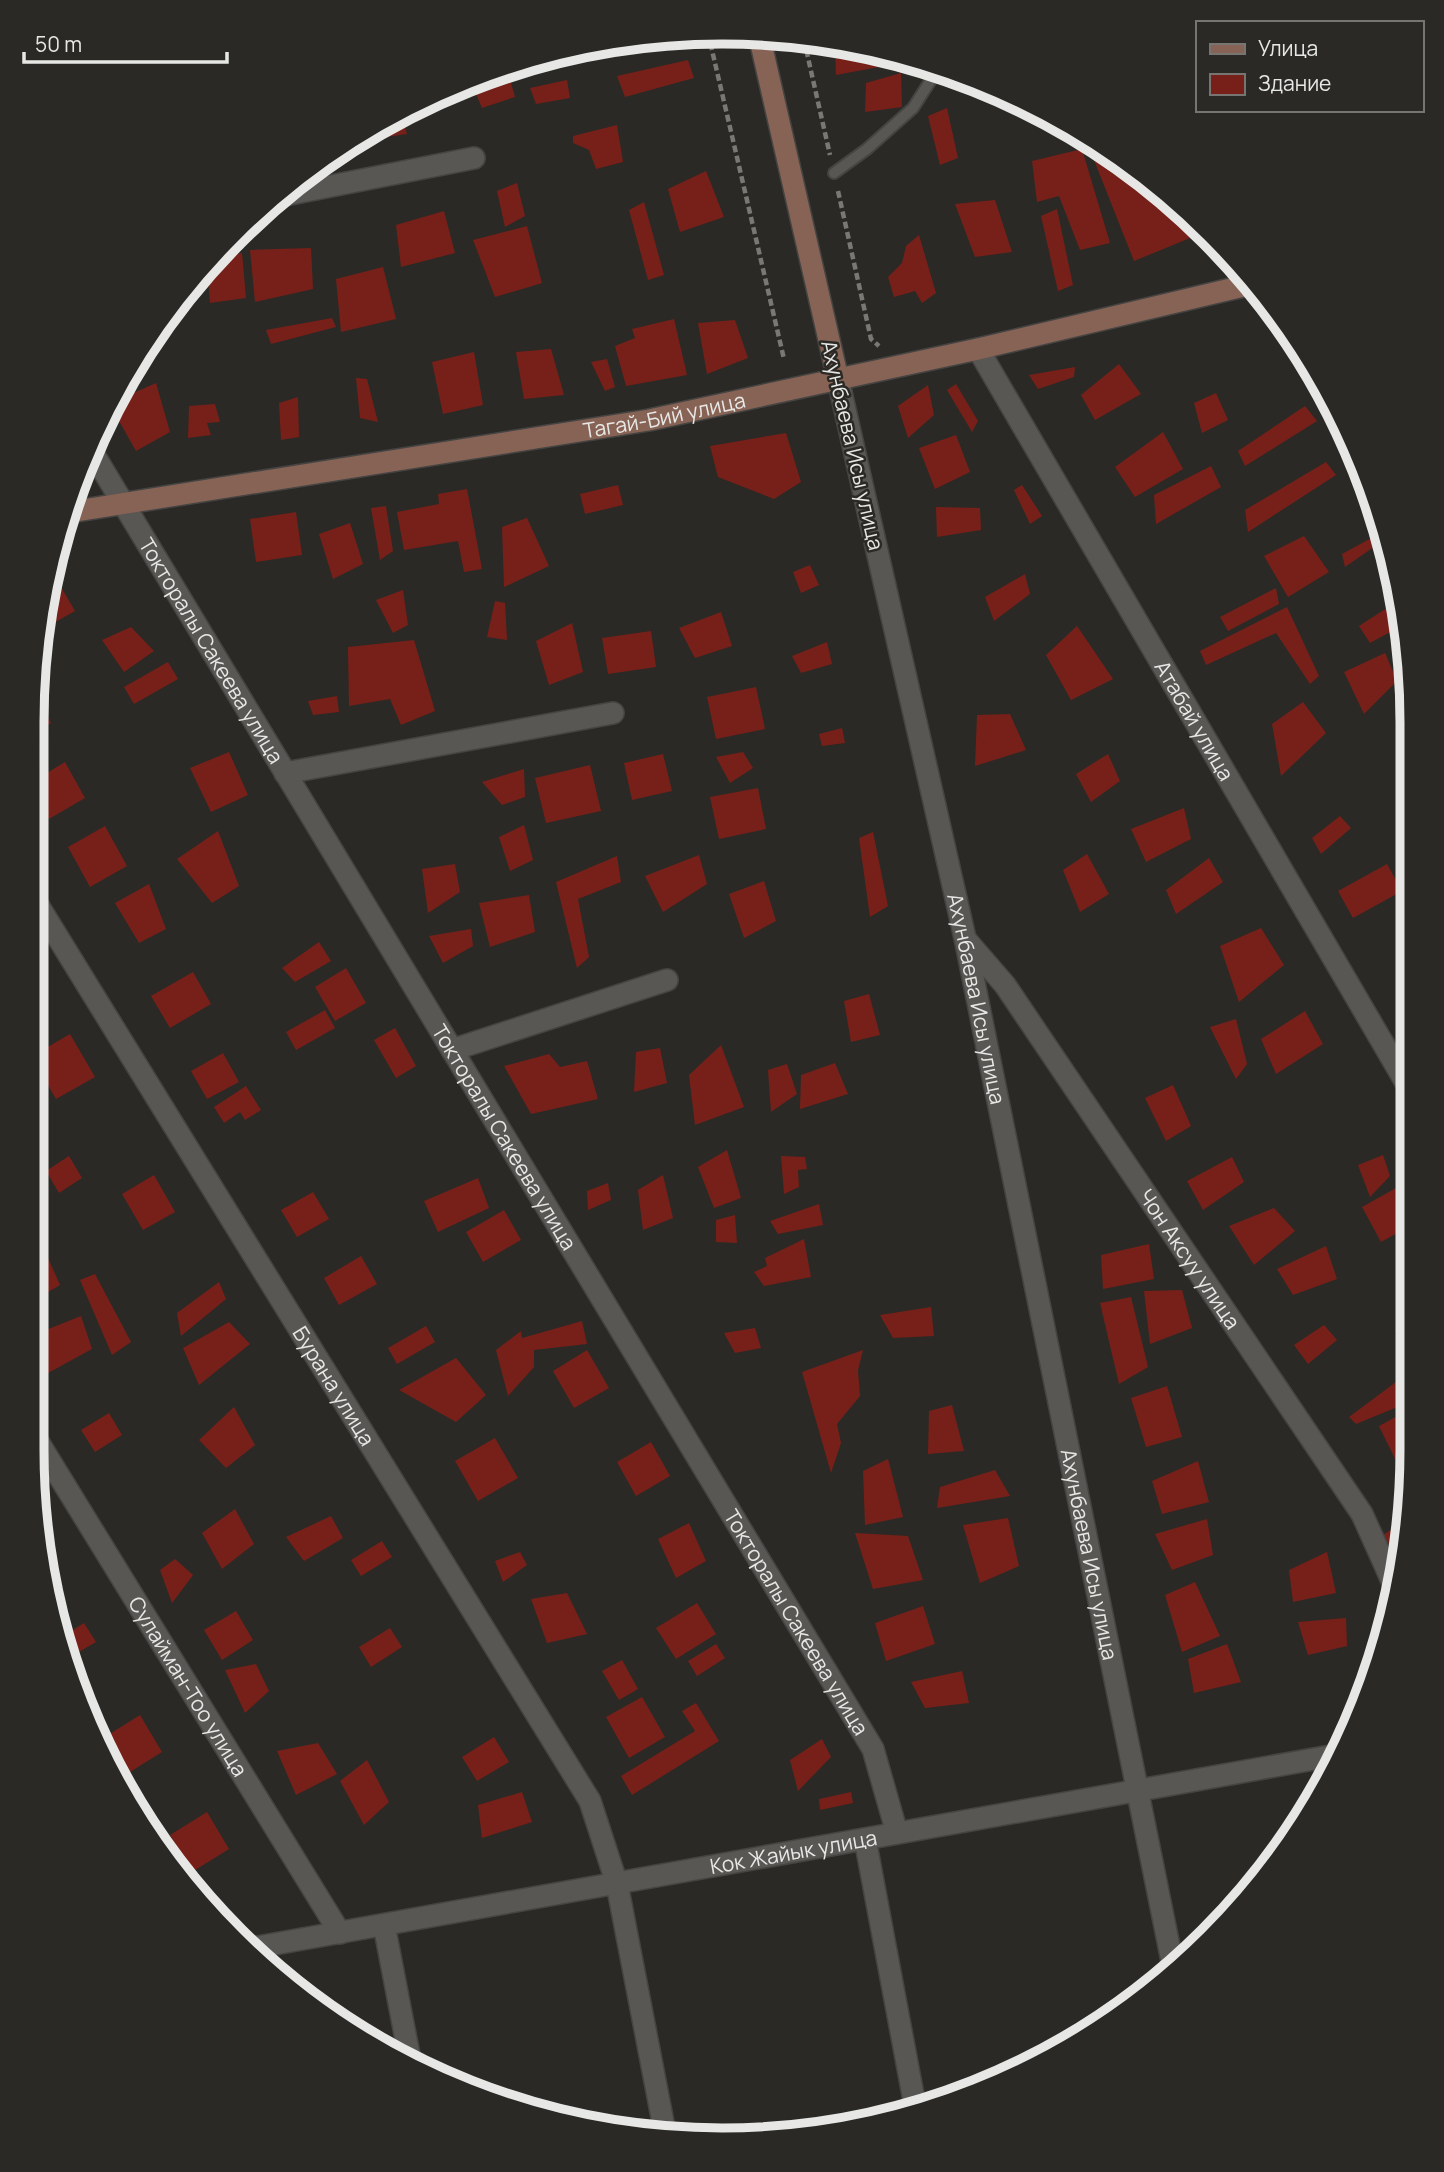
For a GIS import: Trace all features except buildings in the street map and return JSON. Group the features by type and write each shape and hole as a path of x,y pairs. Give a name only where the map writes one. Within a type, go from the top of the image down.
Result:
{"street":[{"name":"Ахунбаева Исы улица","path":"761,45 965,938 1171,1958"},
{"path":"299,192 474,158"},
{"name":"Тагай-Бий улица","path":"78,511 649,420 978,349 1241,286"},
{"name":"Атабай улица","path":"978,349 1400,1072"},
{"name":"Токторалы Сакеева улица","path":"96,459 873,1749 897,1833"},
{"path":"285,773 613,713"},
{"name":"Бурана улица","path":"44,915 590,1801 617,1884 664,2125"},
{"name":"Чон Аксуу улица","path":"965,938 1005,985 1362,1514 1388,1574"},
{"path":"452,1050 667,980"},
{"name":"Сулайман-Тоо улица","path":"44,1451 340,1933"},
{"name":"Кок Жайык улица","path":"260,1947 1326,1757"},
{"path":"865,1839 914,2100"},
{"path":"384,1925 408,2051"}],"lane":[{"path":"834,173 867,149 913,108 932,78"}],"path":[{"path":"711,44 784,359"}]}
